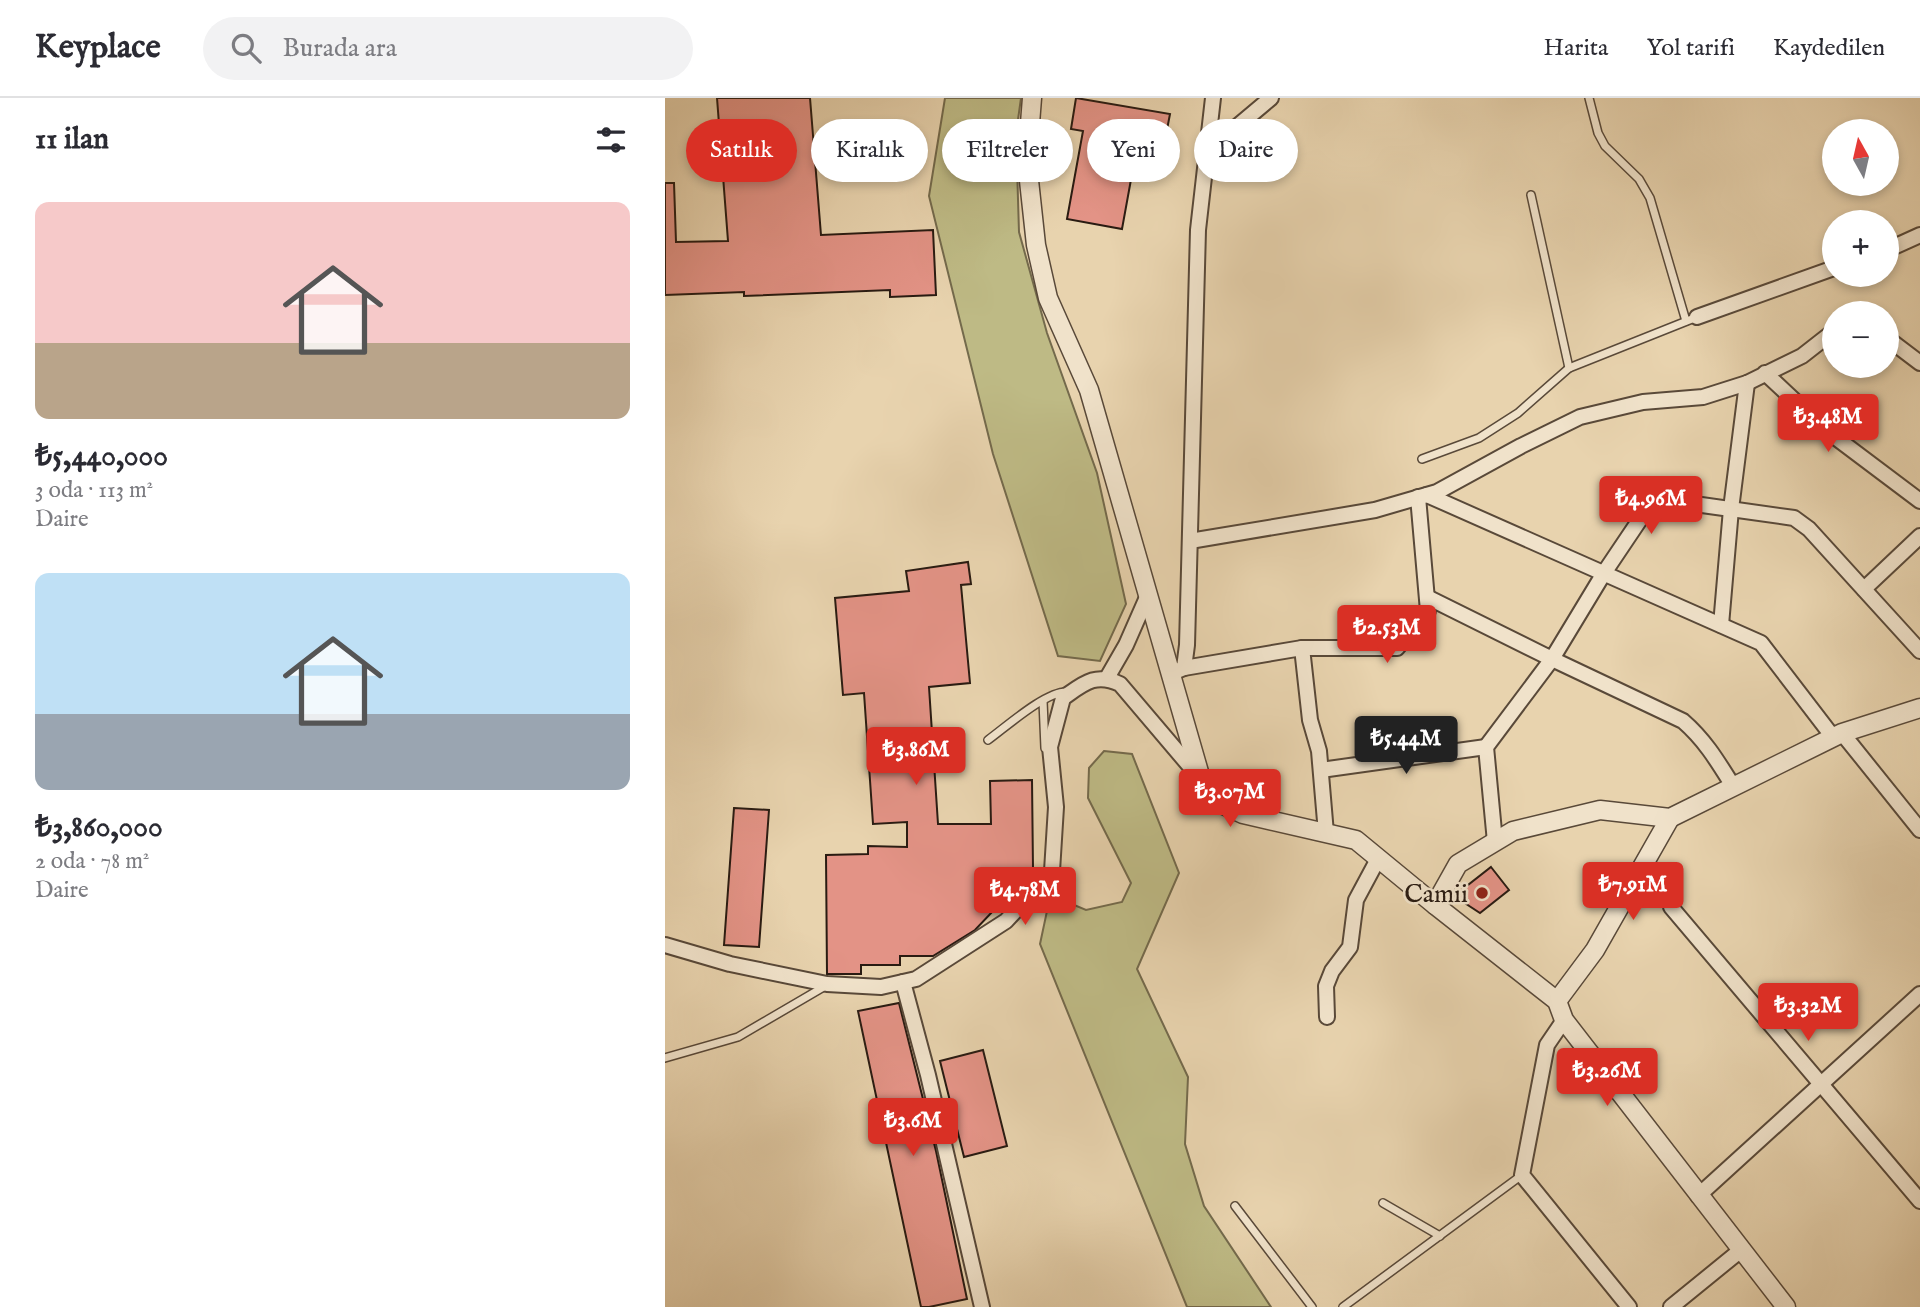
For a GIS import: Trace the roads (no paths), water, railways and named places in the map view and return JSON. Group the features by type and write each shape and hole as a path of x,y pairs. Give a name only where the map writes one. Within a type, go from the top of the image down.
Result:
{"street":[{"path":"1033,98 1027,162 1036,245 1048,298 1089,390 1148,595 1178,670 1201,779"},
{"path":"1211,119 1213,98"},
{"path":"1246,119 1271,98"},
{"path":"1178,670 1187,645 1198,230 1204,182"},
{"path":"1899,245 1920,235"},
{"path":"1692,319 1822,272"},
{"path":"1190,541 1375,510 1437,492 1580,417 1643,402 1703,397 1747,383 1802,356 1822,340"},
{"path":"1899,347 1920,363"},
{"path":"1765,373 1827,431 1920,501"},
{"path":"1721,625 1731,509 1747,383"},
{"path":"1178,670 1302,648 1397,648 1428,611 1422,496"},
{"path":"1422,496 1761,643 1920,830"},
{"path":"1495,842 1486,747 1552,659 1604,573 1649,506 1666,500 1794,518 1809,529 1920,650"},
{"path":"1864,589 1920,537"},
{"path":"1107,678 1126,645 1148,595"},
{"path":"1427,597 1683,721 1713,753 1733,786"},
{"path":"1302,648 1310,720 1319,751 1327,833"},
{"path":"665,945 730,964 827,984 881,987 916,979 1006,921 1052,871 1056,807 1050,747 1063,698 1088,681 1107,678 1120,684 1201,779 1215,801 1243,814 1356,840 1557,1001 1564,1020 1786,1307"},
{"path":"1435,905 1458,864 1513,831 1599,810 1670,818 1838,735 1920,708"},
{"path":"1321,770 1486,747"},
{"path":"1557,1001 1595,950 1670,818"},
{"path":"1327,1017 1326,986 1332,971 1350,947 1356,900 1378,859"},
{"path":"1671,907 1920,1200"},
{"path":"903,982 982,1307"},
{"path":"1698,1196 1820,1085 1918,1001"},
{"path":"1564,1020 1547,1045 1522,1175 1629,1307"},
{"path":"1671,1307 1741,1250"}],"lane":[{"path":"1422,459 1479,438 1518,413 1569,368 1692,319 1650,198 1639,179 1605,146 1598,133 1589,98"},
{"path":"1531,195 1569,368"},
{"path":"988,740 1059,691 1072,692"},
{"path":"1043,701 1046,774 1056,807"},
{"path":"665,1058 738,1037 827,984"},
{"path":"1343,1307 1522,1175"},
{"path":"1383,1203 1440,1236"},
{"path":"1235,1206 1312,1307"}],"place":[{"name":"Camii","path":"1482,893"}]}
